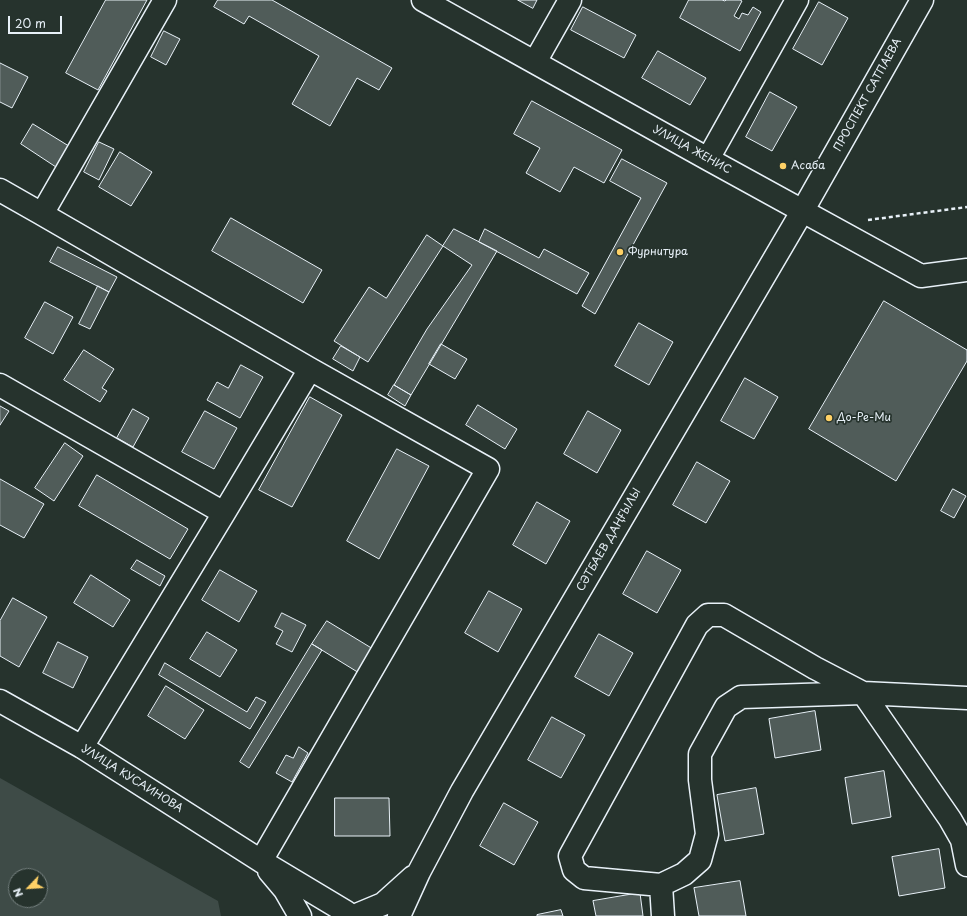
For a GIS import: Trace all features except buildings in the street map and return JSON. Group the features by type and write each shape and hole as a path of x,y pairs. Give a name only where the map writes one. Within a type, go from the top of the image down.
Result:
{"street":[{"path":"42,214 165,0"},
{"name":"УЛИЦА ЖЕНИС","path":"423,0 921,276 967,270"},
{"path":"535,62 570,0"},
{"path":"708,159 797,0"},
{"name":"ПРОСПЕКТ САТПАЕВА","path":"803,210 922,0"},
{"path":"0,190 310,369 488,469 261,861 285,890 300,916"},
{"name":"СӘТБАЕВ ДАҢҒЫЛЫ","path":"419,872 466,784 803,210"},
{"path":"82,747 224,514 310,369"},
{"path":"0,385 224,514"},
{"path":"967,698 863,693 741,697 726,708 700,754 700,780 707,834 700,860 684,874 661,885 584,878 574,870 570,856 697,625 708,615 724,614 815,668 863,693 950,819 962,840 967,865"},
{"name":"УЛИЦА КУСАИНОВА","path":"0,701 82,747 261,861 352,914"},
{"path":"352,914 383,904 419,872"},
{"path":"399,916 419,872"},
{"path":"661,885 663,916"}],"path":[{"path":"868,220 967,207"}],"shaded area":[{"path":"0,778 218,901 221,916 0,916"}],"place":[{"name":"Асаба","path":"783,166"},
{"name":"Фурнитура","path":"620,252"},
{"name":"До-Ре-Ми","path":"829,418"}]}
